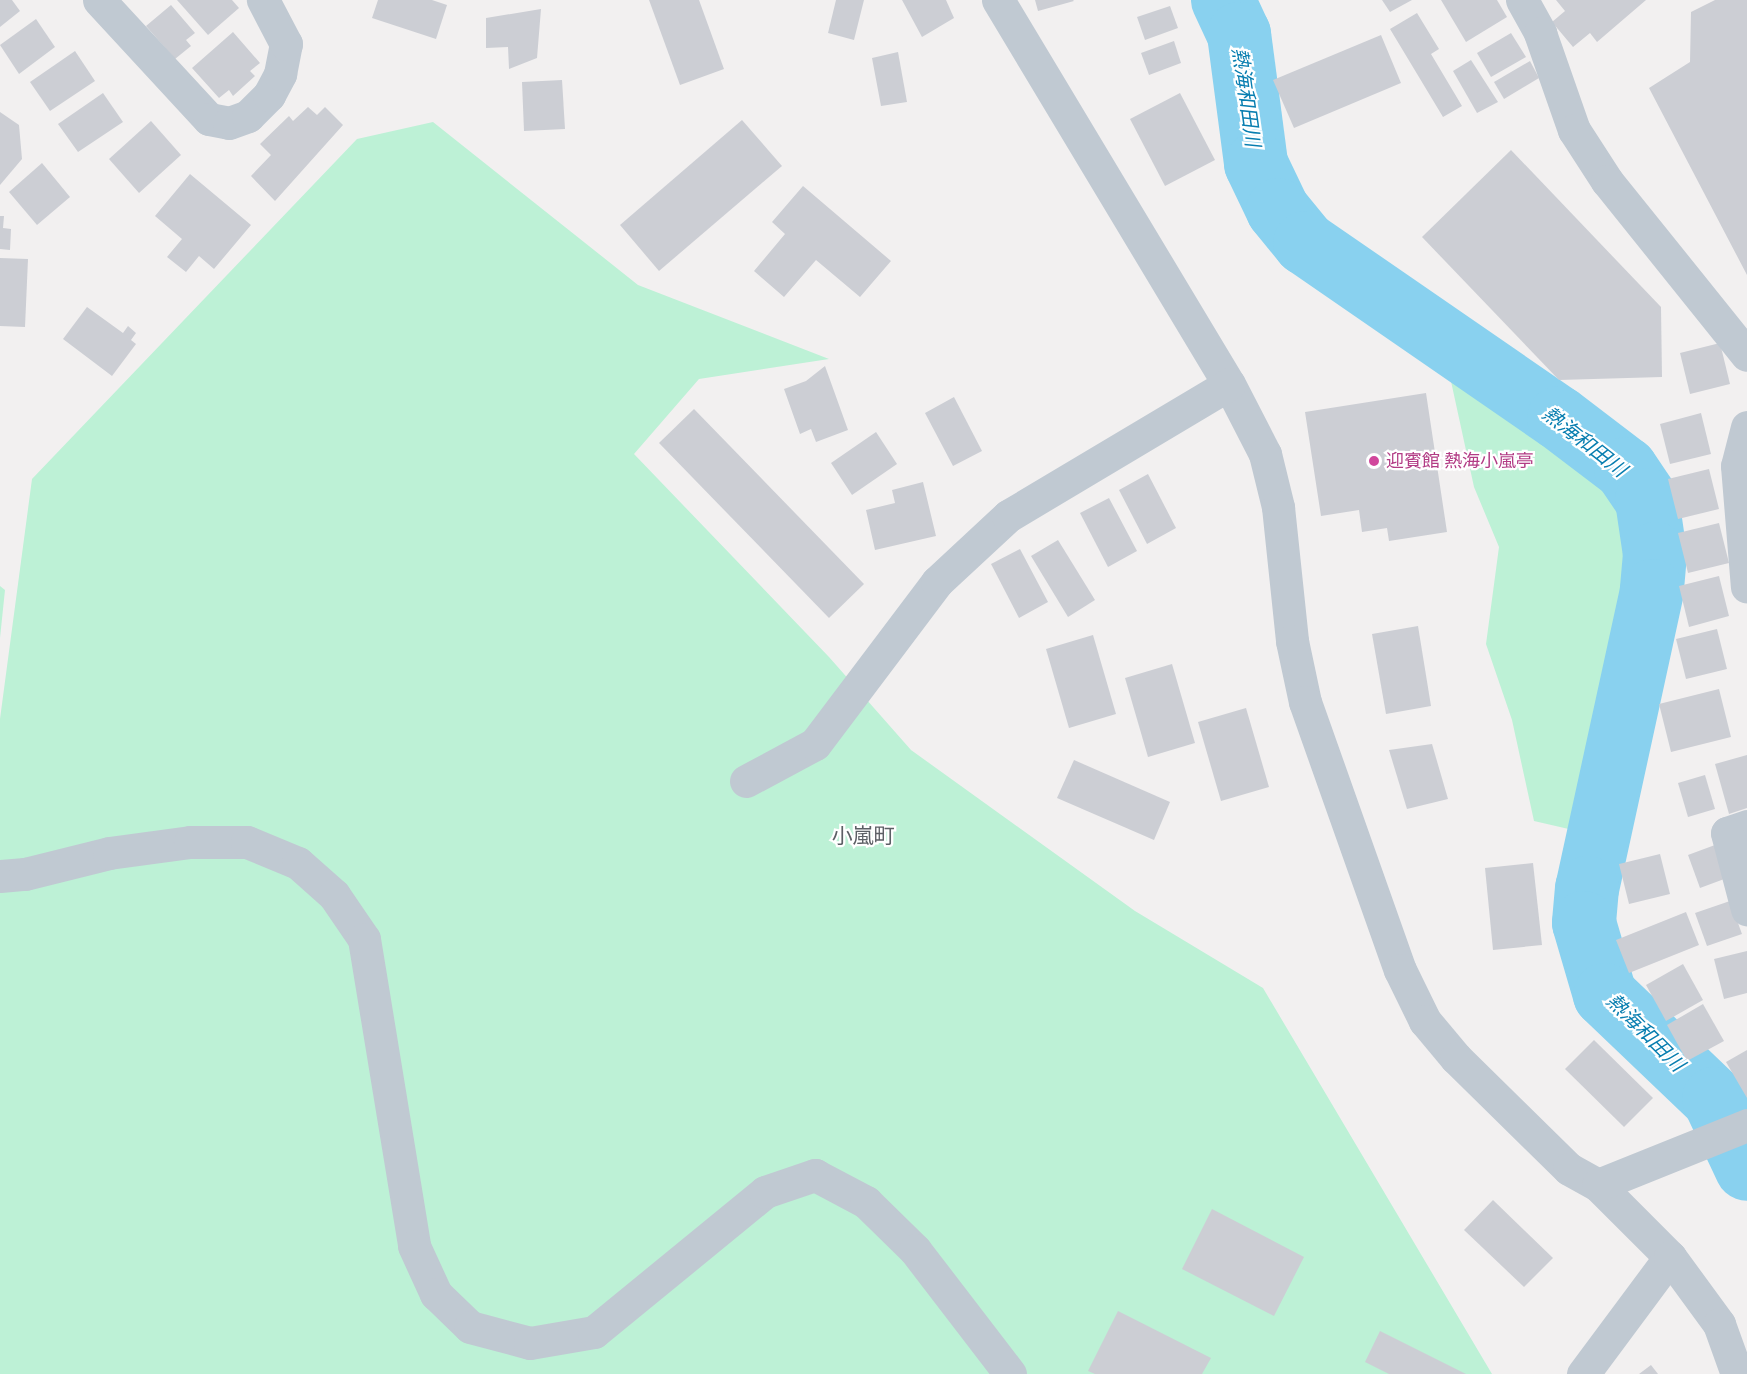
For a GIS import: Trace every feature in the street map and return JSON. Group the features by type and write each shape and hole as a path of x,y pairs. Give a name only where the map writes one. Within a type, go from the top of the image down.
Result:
{"street":[{"path":"99,0 209,119 230,123 248,116 269,95 280,74 286,44 263,0"},
{"path":"998,0 1229,384 1265,454 1278,507 1292,641 1305,702 1400,970 1425,1021 1456,1058 1569,1169 1598,1185 1670,1257 1719,1324 1737,1374"},
{"path":"1522,0 1540,33 1574,130 1607,181 1747,355"},
{"path":"746,781 815,744 937,582 1008,516 1229,384"},
{"path":"1747,427 1737,466 1747,587"},
{"path":"1747,826 1727,833 1747,909"},
{"path":"0,876 25,874 109,853 190,842 247,842 298,863 334,895 364,939 414,1246 436,1294 470,1327 530,1343 594,1332 765,1192 815,1175 866,1202 915,1250 1010,1374"},
{"path":"1598,1185 1747,1125"},
{"path":"1583,1374 1670,1257"}],"green space":[{"path":"433,122 638,285 829,359 699,379 634,454 829,657 911,750 1135,911 1263,988 1492,1374 0,1374 0,719 32,479 357,139"},
{"path":"1442,340 1632,457 1665,577 1605,805 1573,830 1534,821 1512,720 1486,644 1499,547 1474,487"},
{"path":"0,586 5,590 0,638"}],"building":[{"path":"0,0 12,0 20,11 0,27"},
{"path":"177,0 232,0 239,8 208,35"},
{"path":"378,0 432,0 447,5 436,39 372,18"},
{"path":"649,0 699,0 724,69 680,85"},
{"path":"836,0 864,0 854,40 828,33"},
{"path":"902,0 946,0 954,18 922,37"},
{"path":"1035,0 1073,0 1074,1 1038,11"},
{"path":"1382,0 1412,0 1390,12"},
{"path":"1441,0 1497,0 1507,17 1466,42"},
{"path":"1556,0 1646,0 1597,42 1590,33 1573,47 1552,22 1565,11"},
{"path":"1715,0 1747,0 1747,275 1649,88 1690,62 1691,12"},
{"path":"171,5 195,33 186,40 191,46 175,59 146,26"},
{"path":"1170,6 1178,28 1145,40 1137,17"},
{"path":"541,9 537,58 509,69 508,47 486,48 486,18"},
{"path":"1417,13 1439,49 1431,54 1462,106 1443,117 1390,29"},
{"path":"36,19 55,47 19,74 0,45"},
{"path":"233,32 260,63 250,71 255,76 233,96 229,90 219,98 192,68"},
{"path":"1511,33 1526,57 1491,77 1477,53"},
{"path":"1381,35 1401,83 1294,128 1273,80"},
{"path":"1174,41 1181,63 1149,75 1141,53"},
{"path":"75,51 95,81 50,111 30,82"},
{"path":"898,52 907,102 881,106 872,58"},
{"path":"1471,60 1498,102 1477,113 1453,71"},
{"path":"1530,61 1539,78 1504,99 1494,82"},
{"path":"562,80 565,129 524,131 522,82"},
{"path":"103,93 123,122 78,152 58,124"},
{"path":"1180,93 1215,160 1165,186 1130,119"},
{"path":"308,107 317,115 325,107 343,125 275,201 251,176 271,155 260,144 289,116 293,121"},
{"path":"0,112 19,125 22,159 0,185"},
{"path":"742,120 782,166 659,271 620,225"},
{"path":"151,121 181,155 139,193 109,159"},
{"path":"1511,150 1661,307 1662,377 1559,380 1422,237"},
{"path":"42,163 70,197 37,225 9,192"},
{"path":"190,174 251,225 214,269 199,256 186,272 167,257 182,239 155,216"},
{"path":"803,186 891,261 860,297 816,260 784,297 754,271 785,234 772,222"},
{"path":"0,216 4,216 3,228 11,229 10,250 0,249"},
{"path":"0,258 28,259 25,327 0,326"},
{"path":"87,307 123,333 128,326 136,333 131,340 136,344 112,376 63,339"},
{"path":"1720,343 1730,384 1690,394 1680,353"},
{"path":"825,366 848,430 816,442 811,429 800,434 784,389 806,381"},
{"name":"迎賓館 熱海小嵐亭","path":"1426,393 1447,532 1389,541 1387,528 1362,532 1359,510 1321,516 1305,412"},
{"path":"954,397 982,451 953,466 925,413"},
{"path":"694,409 864,584 829,618 659,443"},
{"path":"1701,413 1711,454 1670,464 1660,424"},
{"path":"876,432 897,464 852,495 831,463"},
{"path":"1709,469 1719,509 1678,519 1668,479"},
{"path":"1148,474 1176,528 1147,544 1119,490"},
{"path":"923,482 936,536 875,550 866,510 895,503 892,490"},
{"path":"1109,498 1137,551 1108,567 1080,513"},
{"path":"1719,523 1729,563 1688,573 1678,533"},
{"path":"1058,540 1095,600 1068,617 1031,556"},
{"path":"1020,549 1048,602 1019,618 991,564"},
{"path":"1719,576 1729,616 1689,627 1679,586"},
{"path":"1418,626 1431,706 1386,714 1372,634"},
{"path":"1717,629 1727,669 1686,679 1676,639"},
{"path":"1093,635 1116,714 1069,728 1046,649"},
{"path":"1172,664 1195,743 1148,757 1125,678"},
{"path":"1719,689 1731,737 1671,752 1659,704"},
{"path":"1246,708 1269,787 1221,801 1198,722"},
{"path":"1432,744 1448,799 1407,809 1389,750"},
{"path":"1747,755 1747,808 1729,814 1715,764"},
{"path":"1074,760 1170,802 1154,840 1057,798"},
{"path":"1705,775 1715,809 1688,817 1678,783"},
{"path":"1723,842 1735,875 1700,888 1688,855"},
{"path":"1660,854 1670,894 1629,904 1619,864"},
{"path":"1533,863 1542,945 1493,950 1485,868"},
{"path":"1730,901 1742,934 1707,946 1695,913"},
{"path":"1686,912 1699,945 1629,973 1616,940"},
{"path":"1747,951 1747,993 1724,999 1714,959"},
{"path":"1683,964 1703,1000 1666,1021 1646,985"},
{"path":"1703,1004 1724,1041 1687,1061 1667,1025"},
{"path":"1594,1040 1653,1098 1624,1127 1565,1069"},
{"path":"1747,1050 1747,1098 1726,1062"},
{"path":"1493,1200 1553,1258 1524,1287 1464,1230"},
{"path":"1212,1209 1304,1257 1274,1316 1182,1269"},
{"path":"1118,1311 1211,1358 1202,1374 1095,1374 1088,1371"},
{"path":"1380,1331 1466,1374 1389,1374 1365,1362"},
{"path":"1651,1365 1658,1374 1639,1374"}],"waterway":[{"name":"熱海和田川","path":"1223,0 1239,34 1256,164 1278,210 1305,243 1559,418 1626,469 1647,500 1655,554 1652,591 1587,888 1584,923 1605,995 1714,1099 1747,1169"}],"place":[{"name":"迎賓館 熱海小嵐亭","path":"1374,461"}],"district":[{"name":"小嵐町","path":"863,835"}]}
